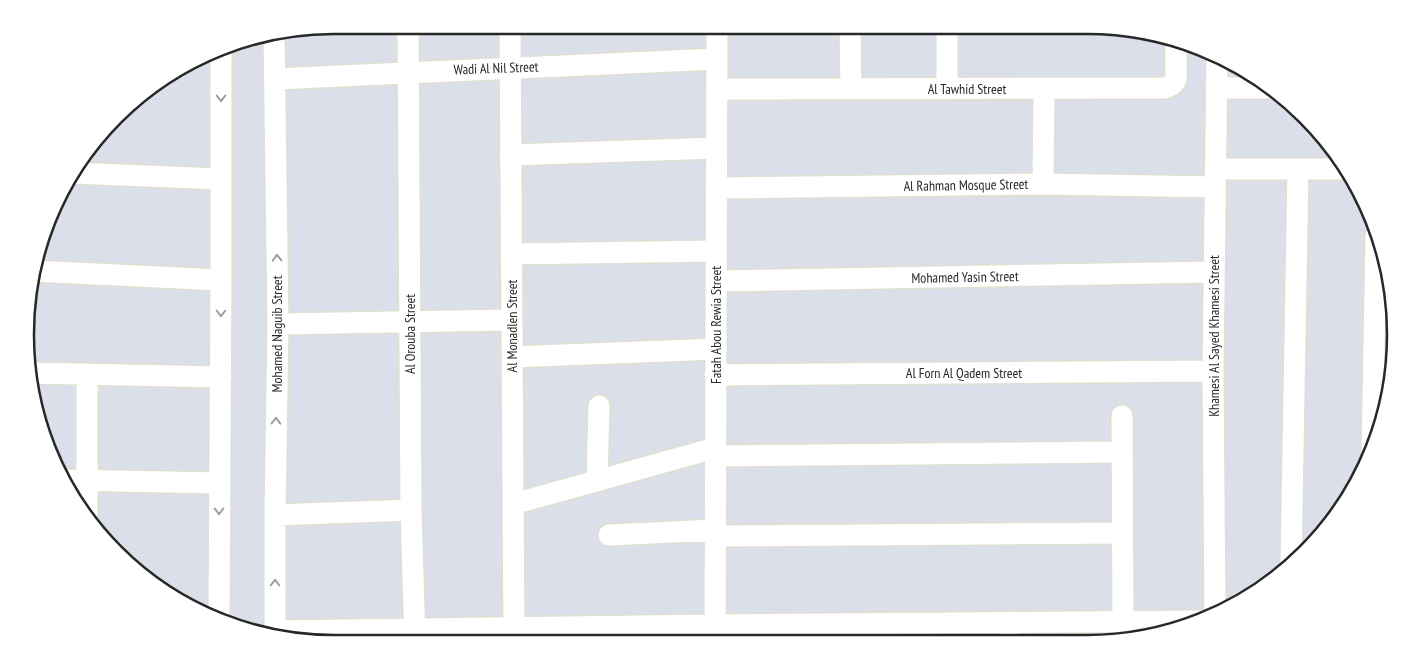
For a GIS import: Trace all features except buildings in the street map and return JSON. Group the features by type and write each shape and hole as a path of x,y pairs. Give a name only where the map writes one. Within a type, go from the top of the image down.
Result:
{"street":[{"name":"Al Orouba Street","path":"408,34 411,510 416,635"},
{"name":"Al Monadlen Street","path":"510,34 514,635"},
{"name":"Fatah Abou Rewia Street","path":"715,634 716,34"},
{"path":"850,34 851,89"},
{"path":"947,34 947,88"},
{"name":"Mohamed Naguib Street","path":"274,40 278,324 275,629"},
{"name":"Al Tawhid Street","path":"716,90 1164,88 1174,84 1176,79 1176,48"},
{"path":"219,612 221,56"},
{"name":"Wadi Al Nil Street","path":"275,79 716,59"},
{"name":"Khamesi Al Sayed Khamesi Street","path":"1215,606 1213,371 1217,64"},
{"path":"1043,184 1044,88"},
{"path":"1216,88 1259,88"},
{"path":"510,155 716,148"},
{"path":"1291,555 1298,169"},
{"name":"Al Rahman Mosque Street","path":"716,188 1043,184 1216,178 1298,169 1338,169"},
{"path":"80,173 221,179"},
{"path":"511,254 716,251"},
{"path":"1373,426 1376,253"},
{"path":"41,272 221,280"},
{"name":"Mohamed Yasin Street","path":"716,281 1214,272"},
{"path":"278,324 512,320"},
{"path":"512,357 716,349"},
{"name":"Al Forn Al Qadem Street","path":"715,375 1213,371"},
{"path":"36,373 221,377"},
{"path":"87,374 87,506"},
{"path":"597,481 599,406"},
{"path":"1122,416 1123,621"},
{"path":"512,504 715,452 1122,452"},
{"path":"71,480 219,483"},
{"path":"275,515 411,510"},
{"path":"609,535 715,533 1123,533"},
{"path":"609,635 1009,632 1123,621 1177,621"},
{"path":"293,632 381,635"}]}
